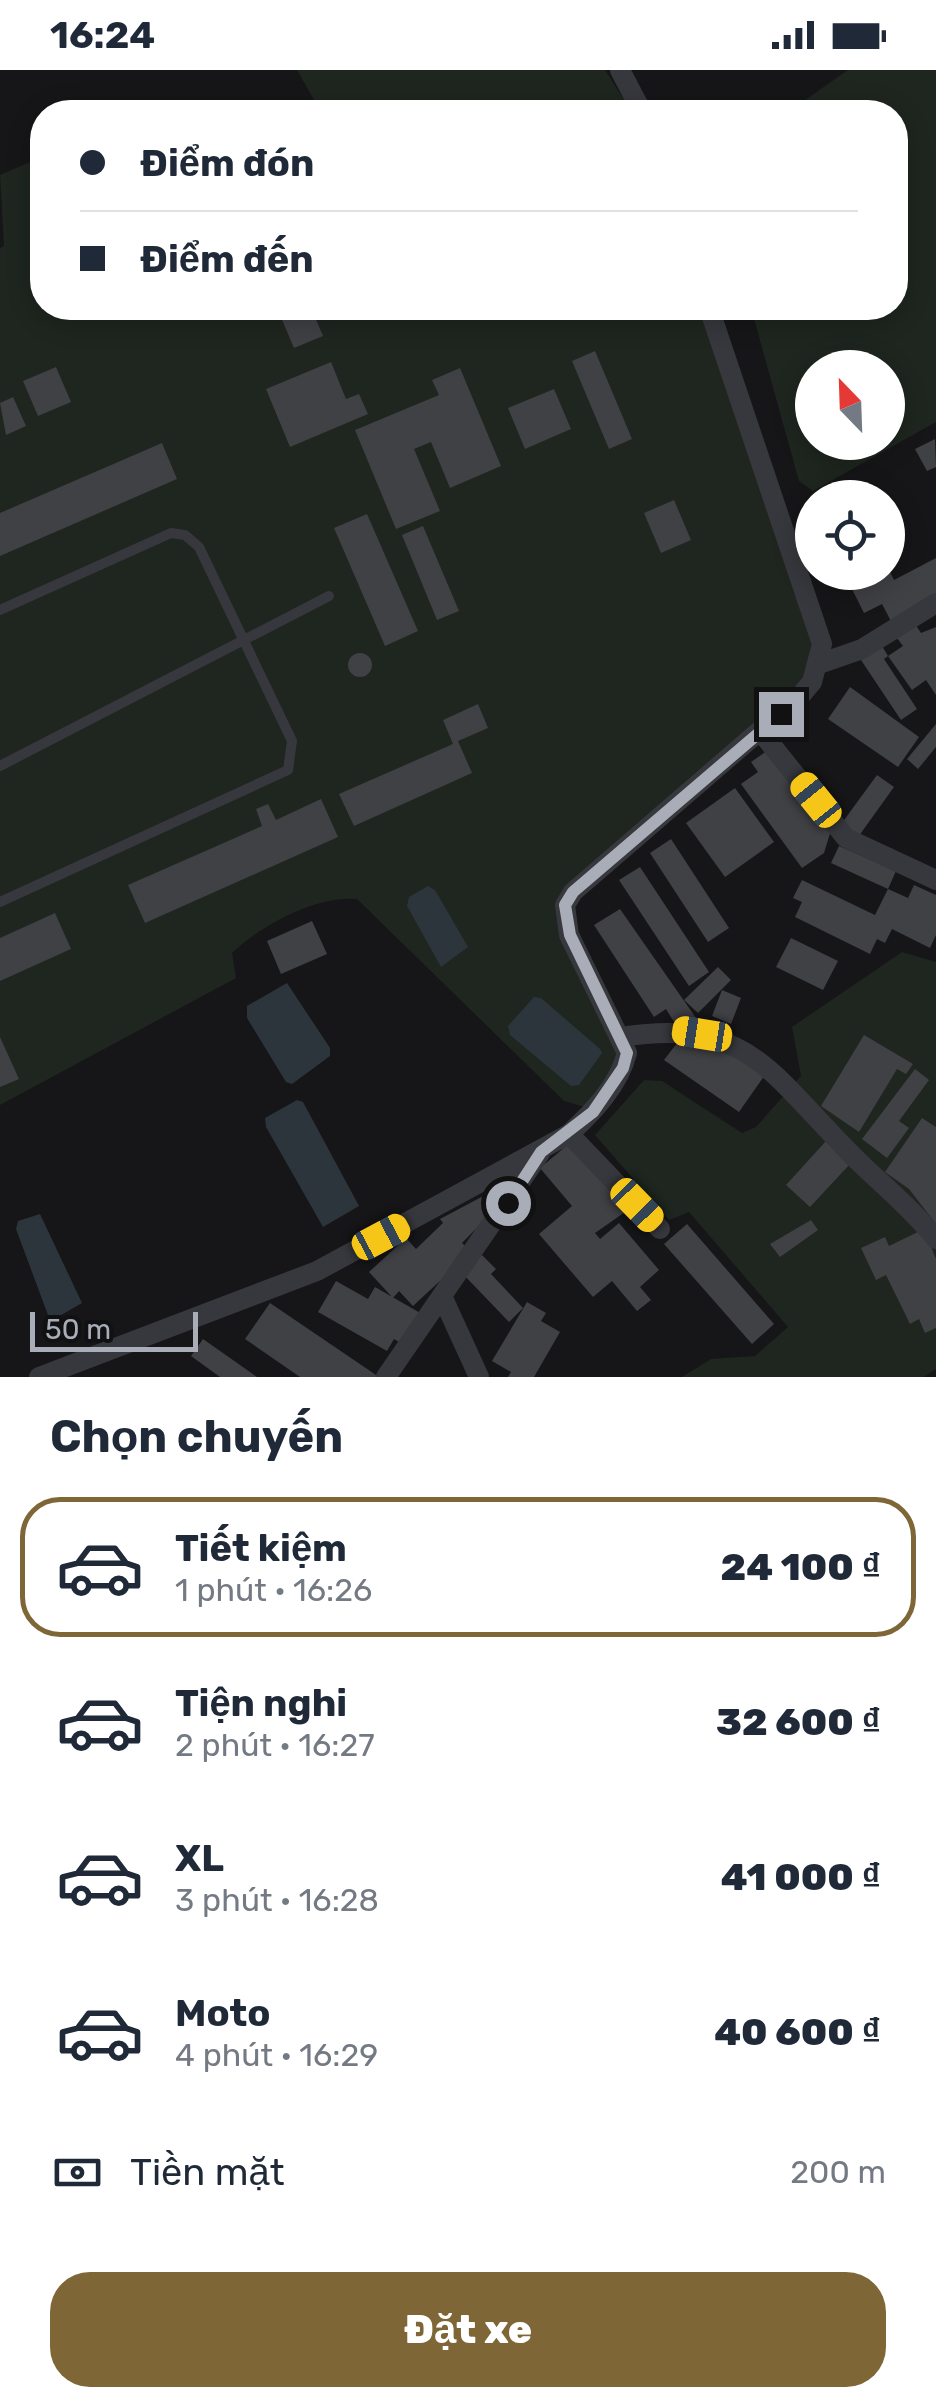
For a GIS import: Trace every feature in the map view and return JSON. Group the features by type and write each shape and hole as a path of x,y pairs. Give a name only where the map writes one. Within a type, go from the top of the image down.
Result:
{"street":[{"path":"626,72 637,100"},
{"path":"39,1377 317,1271 569,1134 593,1112 623,1068 627,1053 570,935 565,905 573,892 761,732 812,682 822,644 713,320"},
{"path":"819,664 862,648 936,603"},
{"path":"761,732 846,838 936,880"},
{"path":"621,1037 671,1030 702,1034 750,1053 936,1238"},
{"path":"569,1134 660,1229"},
{"path":"386,1377 541,1152"},
{"path":"442,1296 479,1377"}],"lane":[{"path":"0,610 170,532 185,534 199,547 292,741 288,770 0,902"},
{"path":"0,766 328,596"}],"shaded area":[{"path":"297,70 605,70 624,100 314,100"},
{"path":"848,70 936,70 936,422 905,439 905,350 795,350 795,460 868,460 833,480 799,480 754,320 908,320 908,100 805,100"},
{"path":"30,162 30,320 706,320 812,635 810,670 797,688 564,890 618,1049 613,1070 585,1107 564,1101 357,899 308,907 258,932 232,953 236,978 0,1105 0,248 4,246 0,175"},
{"path":"428,886 435,890 468,947 441,967 407,906 409,897"},
{"path":"902,952 936,962 936,1369 924,1377 682,1377 711,1359 755,1356 788,1327 689,1212 669,1220 595,1135 644,1080 662,1081 742,1133 756,1127 801,1076 792,1027"},
{"path":"287,983 330,1048 330,1056 292,1084 286,1082 247,1018 247,1006"},
{"path":"534,997 541,998 600,1049 602,1053 579,1085 571,1086 510,1035 508,1026"},
{"path":"297,1100 303,1102 359,1206 323,1227 266,1127 265,1118"},
{"path":"40,1214 82,1303 56,1318 48,1315 16,1229 18,1221"}],"building":[{"path":"282,320 316,320 323,336 294,348"},
{"path":"595,351 632,439 609,449 572,361"},
{"path":"331,362 346,399 359,394 368,414 290,447 266,389"},
{"path":"56,367 71,402 38,416 23,381"},
{"path":"460,368 501,466 450,488 431,442 414,449 440,511 396,529 355,430 439,395 432,380"},
{"path":"554,389 571,429 525,449 508,408"},
{"path":"13,397 26,426 6,435 0,403"},
{"path":"935,439 936,467 927,471 915,449"},
{"path":"162,443 177,479 0,556 0,513"},
{"path":"674,500 691,540 661,553 644,513"},
{"path":"367,514 418,631 385,646 334,528"},
{"path":"423,526 459,611 437,620 402,535"},
{"path":"936,558 936,597 893,625 882,604 864,613 852,590 905,590 905,574"},
{"path":"913,621 921,633 936,627 936,695 926,680 912,690 888,656 903,646 894,634"},
{"path":"882,646 888,656 884,659 917,709 901,720 861,660"},
{"path":"360,653 372,665 360,677 348,665"},
{"path":"850,687 919,737 898,767 828,719"},
{"path":"478,704 488,728 458,741 472,773 354,826 339,794 453,744 443,720"},
{"path":"936,724 936,747 918,769 907,759"},
{"path":"771,748 831,830 824,853 802,868 741,784 758,772 751,762"},
{"path":"877,775 894,787 856,840 839,827"},
{"path":"735,788 774,842 725,877 686,823"},
{"path":"321,799 338,837 145,923 128,885 262,826 256,809 268,804 276,820"},
{"path":"671,839 729,928 708,942 650,853"},
{"path":"839,846 896,871 888,889 831,863"},
{"path":"640,867 709,972 689,986 619,880"},
{"path":"802,880 875,915 888,889 908,898 914,885 936,895 936,935 930,948 892,929 885,943 877,939 870,954 795,917 802,902 793,898"},
{"path":"620,909 696,1018 679,1030 666,1009 654,1017 594,925"},
{"path":"55,913 71,949 0,981 0,938"},
{"path":"312,921 327,954 281,974 267,941"},
{"path":"791,938 838,961 823,990 776,967"},
{"path":"718,967 731,980 698,1013 684,1000"},
{"path":"722,990 741,998 731,1024 712,1016"},
{"path":"684,1034 767,1072 739,1112 664,1060"},
{"path":"864,1035 913,1064 906,1074 897,1069 859,1132 821,1106"},
{"path":"0,1037 19,1079 0,1087"},
{"path":"915,1069 929,1080 899,1121 909,1128 887,1158 862,1139"},
{"path":"922,1118 936,1127 936,1224 909,1189 885,1172"},
{"path":"826,1141 851,1163 810,1207 786,1185"},
{"path":"571,1142 628,1210 595,1233 600,1239 619,1223 659,1270 640,1287 651,1300 637,1311 612,1281 593,1297 539,1234 572,1206 540,1168"},
{"path":"506,1184 512,1192 462,1243 471,1252 413,1306 399,1291 393,1298 369,1272 406,1238 416,1249 443,1223 440,1219"},
{"path":"811,1220 818,1230 780,1257 770,1244"},
{"path":"687,1224 774,1324 752,1344 664,1244"},
{"path":"924,1229 936,1259 936,1328 925,1333 919,1319 910,1324 886,1275 876,1280 861,1248 885,1237 889,1246"},
{"path":"482,1255 496,1269 491,1274 523,1308 509,1322 462,1273"},
{"path":"336,1281 368,1299 375,1287 422,1314 404,1345 394,1339 387,1351 318,1312"},
{"path":"527,1302 546,1313 541,1321 560,1332 534,1377 508,1377 511,1372 492,1361"},
{"path":"270,1303 379,1377 300,1377 245,1339"},
{"path":"203,1339 257,1377 220,1377 191,1356"}],"route":[{"path":"508,1203 541,1152 593,1112 623,1068 627,1053 570,935 565,905 573,892 781,714"}]}
